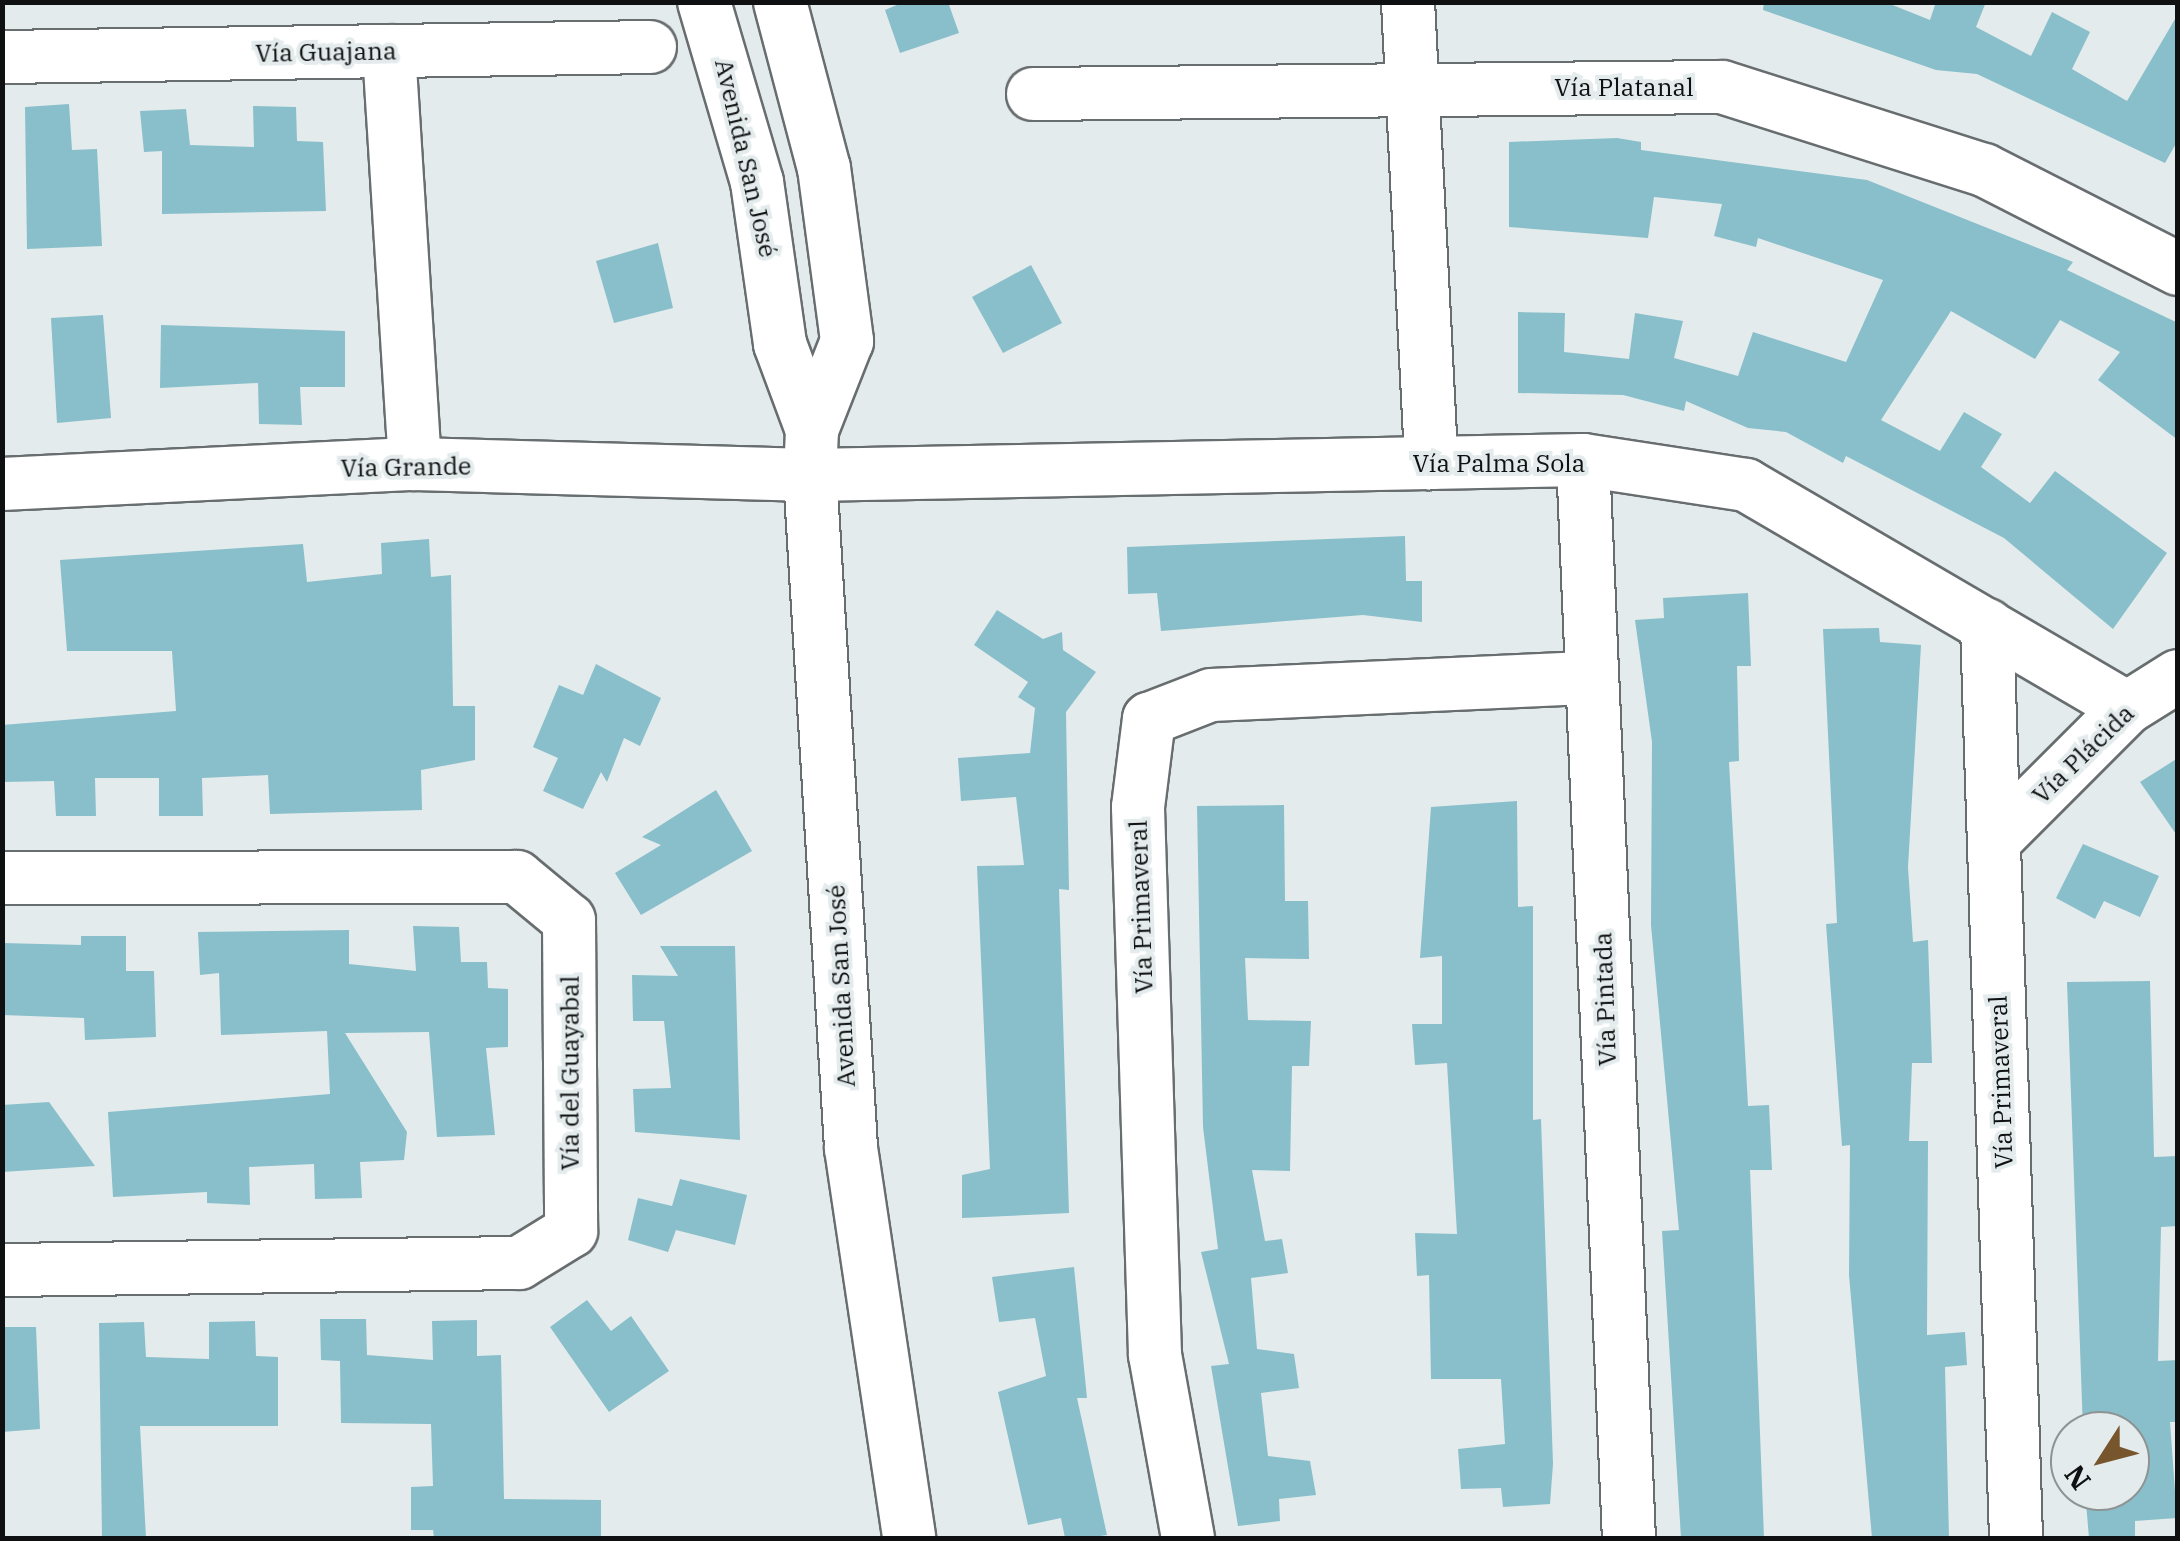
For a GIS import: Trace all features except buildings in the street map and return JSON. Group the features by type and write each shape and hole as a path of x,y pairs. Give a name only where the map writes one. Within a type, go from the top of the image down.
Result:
{"street":[{"name":"Avenida San José","path":"704,2 758,182 780,344 811,453 850,1148 909,1538"},
{"name":"Avenida San José","path":"780,2 824,168 847,342 811,453"},
{"path":"1408,2 1431,463"},
{"name":"Vía Guajana","path":"2,58 650,46"},
{"path":"389,51 414,464"},
{"name":"Vía Platanal","path":"1032,94 1722,86 1984,170 2178,270"},
{"name":"Vía Palma Sola","path":"811,453 1431,463 1583,460 1746,485 2127,708"},
{"name":"Vía Grande","path":"2,484 414,464 811,453"},
{"name":"Vía Pintada","path":"1583,460 1629,1538"},
{"name":"Vía Primaveral","path":"1987,625 2016,1538"},
{"name":"Vía Plácida","path":"1994,840 2127,708 2178,676"},
{"name":"Vía Primaveral","path":"1188,1538 1155,1354 1138,807 1149,719 1211,695 1592,678"},
{"name":"Vía del Guayabal","path":"2,878 518,877 569,920 570,1212 570,1232 519,1264 2,1270"}]}
